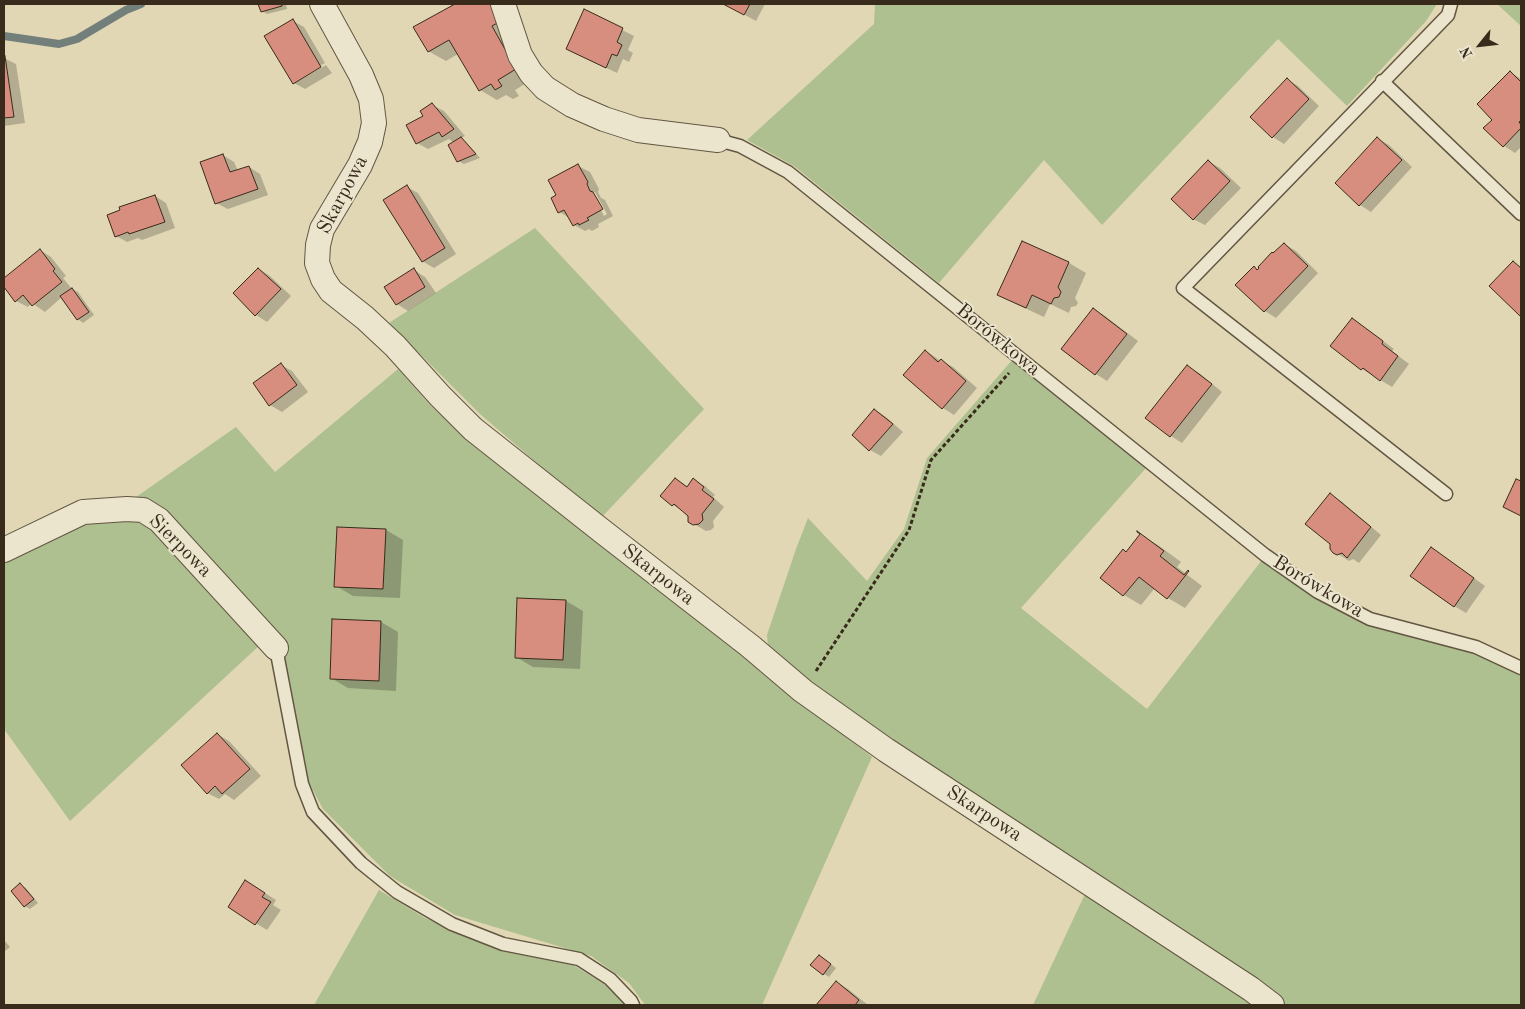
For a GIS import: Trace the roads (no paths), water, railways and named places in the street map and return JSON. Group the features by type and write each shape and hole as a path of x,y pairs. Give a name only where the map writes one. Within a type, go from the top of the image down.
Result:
{"street":[{"name":"Skarpowa","path":"322,4 362,75 371,99 374,123 370,142 360,165 322,229 318,245 317,263 323,279 331,292 365,318 395,346 473,429 750,646 803,691 886,750 1243,984 1272,1005"},
{"name":"Borówkowa","path":"504,4 520,55 531,72 545,88 572,106 638,130 718,140"},
{"name":"Sierpowa","path":"4,550 83,512 127,509 144,510 159,520 276,648"}],"lane":[{"path":"1446,494 1183,288 1448,15 1451,4"},
{"path":"1382,81 1521,214"},
{"name":"Borówkowa","path":"718,140 740,146 788,172 1265,555 1318,592 1370,619 1476,647 1521,668"},
{"path":"276,648 302,784 313,812 361,863 397,892 452,924 503,944 579,959 610,979 633,1005"}],"waterway":[{"path":"4,36 59,44 77,39 126,10 141,4"}]}
